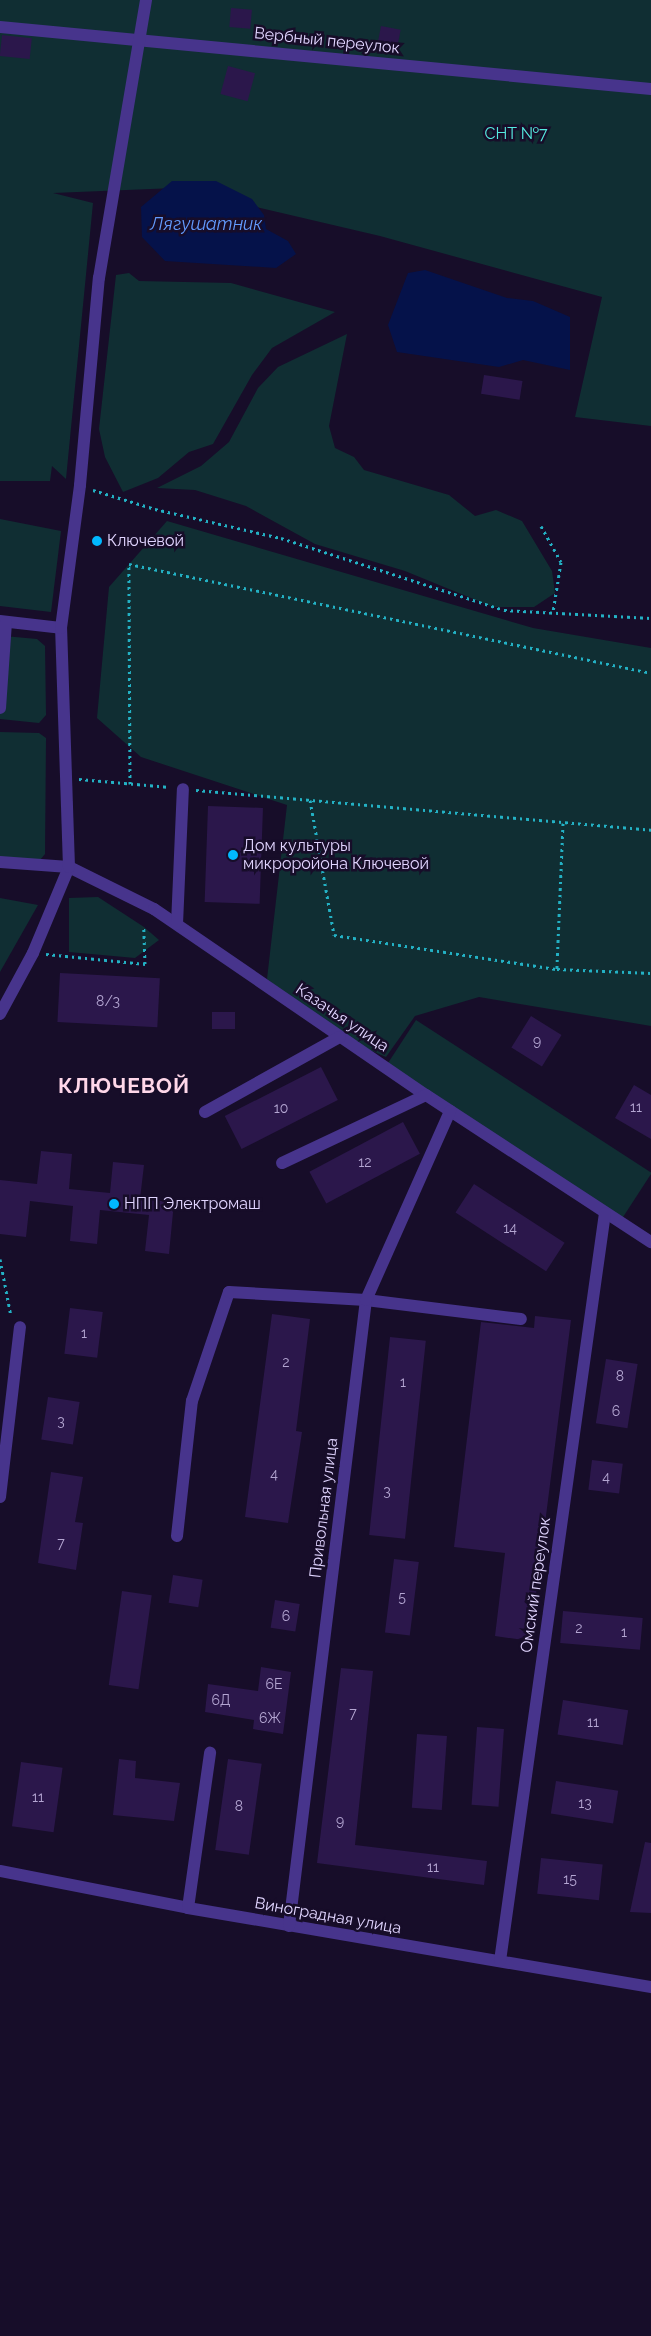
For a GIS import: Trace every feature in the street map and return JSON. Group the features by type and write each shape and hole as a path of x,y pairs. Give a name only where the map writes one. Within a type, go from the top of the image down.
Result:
{"street":[{"path":"0,1014 33,953 70,867 65,778 61,628 80,485 99,278 141,39 146,0"},
{"name":"Вербный переулок","path":"0,27 651,89"},
{"path":"0,708 3,621 61,628"},
{"path":"177,924 183,789"},
{"name":"Казачья улица","path":"0,862 70,867 177,924 426,1095 651,1242"},
{"path":"205,1112 340,1037"},
{"path":"282,1164 426,1095"},
{"name":"Привольная улица","path":"289,1926 366,1300 450,1111"},
{"name":"Омский переулок","path":"500,1962 605,1213"},
{"path":"176,1536 192,1401 229,1292 366,1300 521,1319"},
{"path":"0,1497 16,1328"},
{"path":"188,1908 210,1753"},
{"name":"Виноградная улица","path":"0,1871 289,1926 650,1986"}],"path":[{"path":"80,485 155,509 281,538 504,610 651,618"},
{"path":"541,526 560,562 553,612"},
{"path":"130,784 129,564 651,673"},
{"path":"65,778 651,830"},
{"path":"310,800 334,936 557,970 651,973"},
{"path":"557,970 563,823"},
{"path":"33,953 145,964 144,927"},
{"path":"0,1259 16,1328"}],"green space":[{"name":"СНТ №7","path":"0,0 651,0 651,426 575,417 602,297 380,236 175,188 53,193 93,203 66,479 52,466 50,481 0,481"},
{"path":"129,273 139,281 231,283 335,312 272,348 252,375 213,444 189,452 158,478 123,492 105,457 99,429 116,275"},
{"path":"347,334 329,426 335,448 354,457 364,470 449,495 475,516 496,510 522,521 552,571 555,593 534,607 493,607 405,571 315,544 246,506 195,490 157,488 201,466 229,442 258,388 278,367"},
{"path":"0,519 61,531 51,612 0,606"},
{"path":"167,521 533,628 651,648 651,1026 479,997 415,1016 386,1057 340,1037 267,979 287,805 141,757 97,718 109,587"},
{"path":"4,636 37,639 45,646 46,715 39,723 0,719 0,640"},
{"path":"0,732 39,733 46,738 45,854 40,860 0,858"},
{"path":"98,897 144,927 159,940 135,958 69,952 69,898"},
{"path":"0,898 38,905 0,972"},
{"path":"416,1020 651,1173 621,1221 385,1068"}],"water":[{"name":"Лягушатник","path":"172,181 216,181 252,199 264,215 266,229 288,241 296,254 276,268 165,261 142,237 141,207"},
{"path":"425,270 507,298 533,301 570,317 570,370 523,360 499,367 397,352 388,325 408,273"}],"building":[{"path":"231,8 252,10 250,29 229,27"},
{"path":"381,26 401,30 396,52 377,49"},
{"path":"2,35 32,38 30,59 0,56"},
{"path":"228,66 255,73 248,101 220,94"},
{"path":"484,375 523,381 520,400 481,394"},
{"name":"Дом культуры микроройона Ключевой","path":"208,806 263,808 260,904 205,902"},
{"path":"60,973 160,978 157,1027 57,1022"},
{"path":"212,1012 235,1012 235,1029 212,1029"},
{"path":"531,1016 562,1035 542,1066 511,1047"},
{"path":"321,1067 338,1100 242,1149 225,1116"},
{"path":"634,1085 651,1095 651,1139 615,1118"},
{"path":"403,1122 420,1154 326,1204 309,1172"},
{"name":"НПП Электромаш","path":"41,1151 72,1154 69,1189 110,1193 113,1162 144,1165 140,1199 174,1202 169,1254 145,1251 149,1215 100,1210 97,1244 70,1241 73,1206 30,1201 26,1237 0,1234 0,1180 37,1184"},
{"path":"474,1184 565,1243 546,1271 455,1213"},
{"path":"70,1308 103,1312 97,1358 64,1354"},
{"path":"272,1314 310,1319 296,1431 302,1432 288,1523 245,1517"},
{"path":"535,1316 571,1320 530,1641 495,1636 505,1553 454,1547 481,1322 534,1328"},
{"path":"390,1337 426,1341 405,1539 369,1535"},
{"path":"606,1359 638,1364 627,1428 596,1423"},
{"path":"48,1397 80,1402 73,1444 41,1439"},
{"path":"592,1460 623,1464 619,1494 588,1490"},
{"path":"51,1472 83,1477 75,1522 83,1523 76,1570 38,1563"},
{"path":"394,1559 419,1562 410,1635 385,1632"},
{"path":"173,1575 203,1580 198,1607 169,1603"},
{"path":"122,1591 152,1595 138,1689 109,1685"},
{"path":"275,1600 300,1604 295,1632 271,1628"},
{"path":"563,1611 643,1618 640,1650 560,1643"},
{"path":"261,1667 291,1672 283,1734 253,1729 254,1720 205,1712 208,1684 258,1691"},
{"path":"341,1668 373,1671 355,1845 487,1861 484,1885 317,1863"},
{"path":"563,1700 628,1710 623,1745 558,1735"},
{"path":"477,1727 504,1729 498,1807 472,1805"},
{"path":"417,1734 447,1736 442,1810 412,1808"},
{"path":"119,1759 136,1761 135,1778 180,1783 174,1821 113,1815"},
{"path":"228,1759 262,1764 249,1855 215,1850"},
{"path":"21,1762 63,1768 54,1832 12,1826"},
{"path":"556,1781 618,1791 613,1823 551,1814"},
{"path":"645,1842 651,1843 651,1913 630,1912"},
{"path":"541,1858 603,1864 599,1900 537,1894"}],"place":[{"name":"Ключевой","path":"97,541"},
{"name":"Дом культуры микроройона Ключевой","path":"233,855"},
{"name":"НПП Электромаш","path":"114,1204"}],"district":[{"name":"КЛЮЧЕВОЙ","path":"124,1086"}]}
